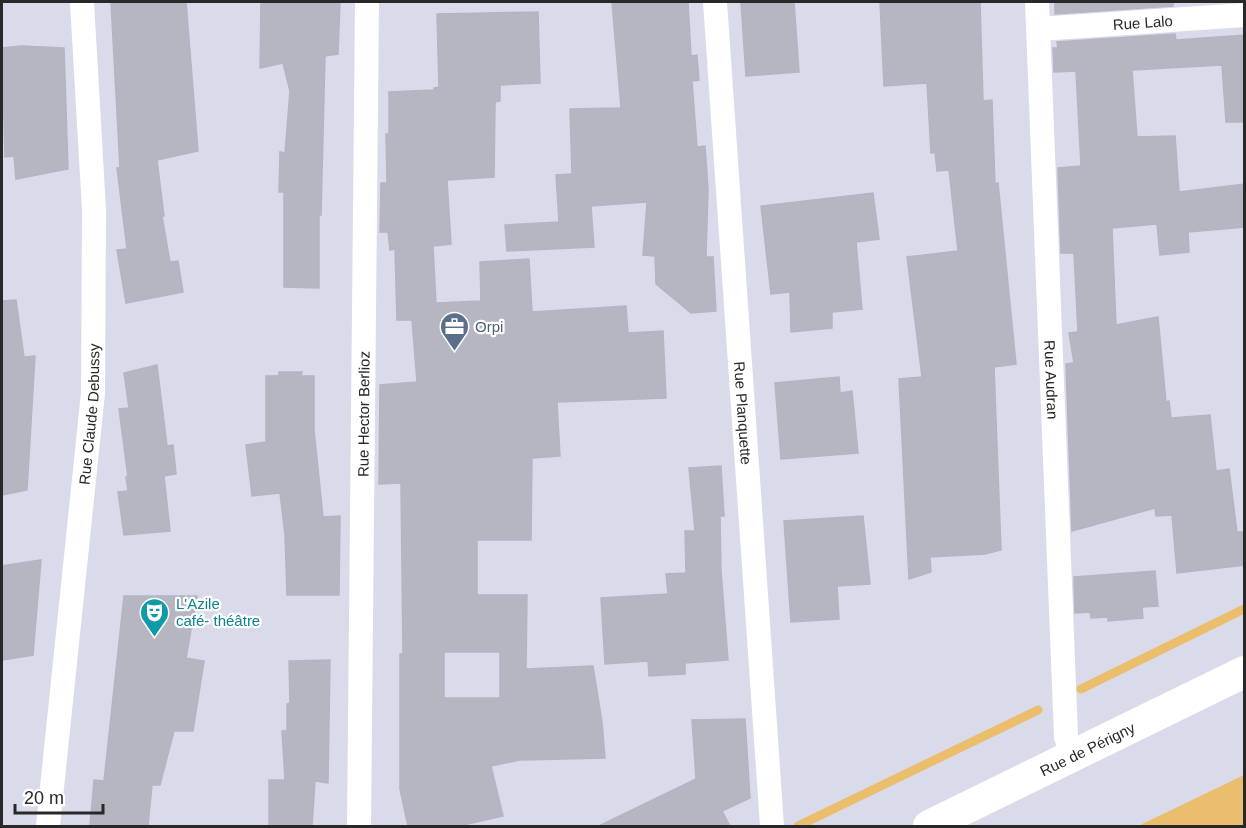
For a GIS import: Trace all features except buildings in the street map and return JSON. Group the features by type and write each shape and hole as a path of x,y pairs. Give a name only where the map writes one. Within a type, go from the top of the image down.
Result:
{"street":[{"name":"Rue Claude Debussy","path":"48,826 93,393 94,210 82,2"},
{"name":"Rue Hector Berlioz","path":"359,826 367,2"},
{"name":"Rue Planquette","path":"715,2 772,826"},
{"name":"Rue Audran","path":"1038,2 1066,737 1072,756"},
{"name":"Rue Lalo","path":"1039,29 1245,15"},
{"name":"Rue de Périgny","path":"929,826 1245,672"}],"shaded area":[{"path":"1244,775 1244,826 1138,826"}],"waterway":[{"path":"1081,689 1244,609"},
{"path":"798,826 1038,710"}],"place":[{"name":"Orpi","path":"454,352"},
{"name":"L'Azile café- théâtre","path":"155,638"}]}
